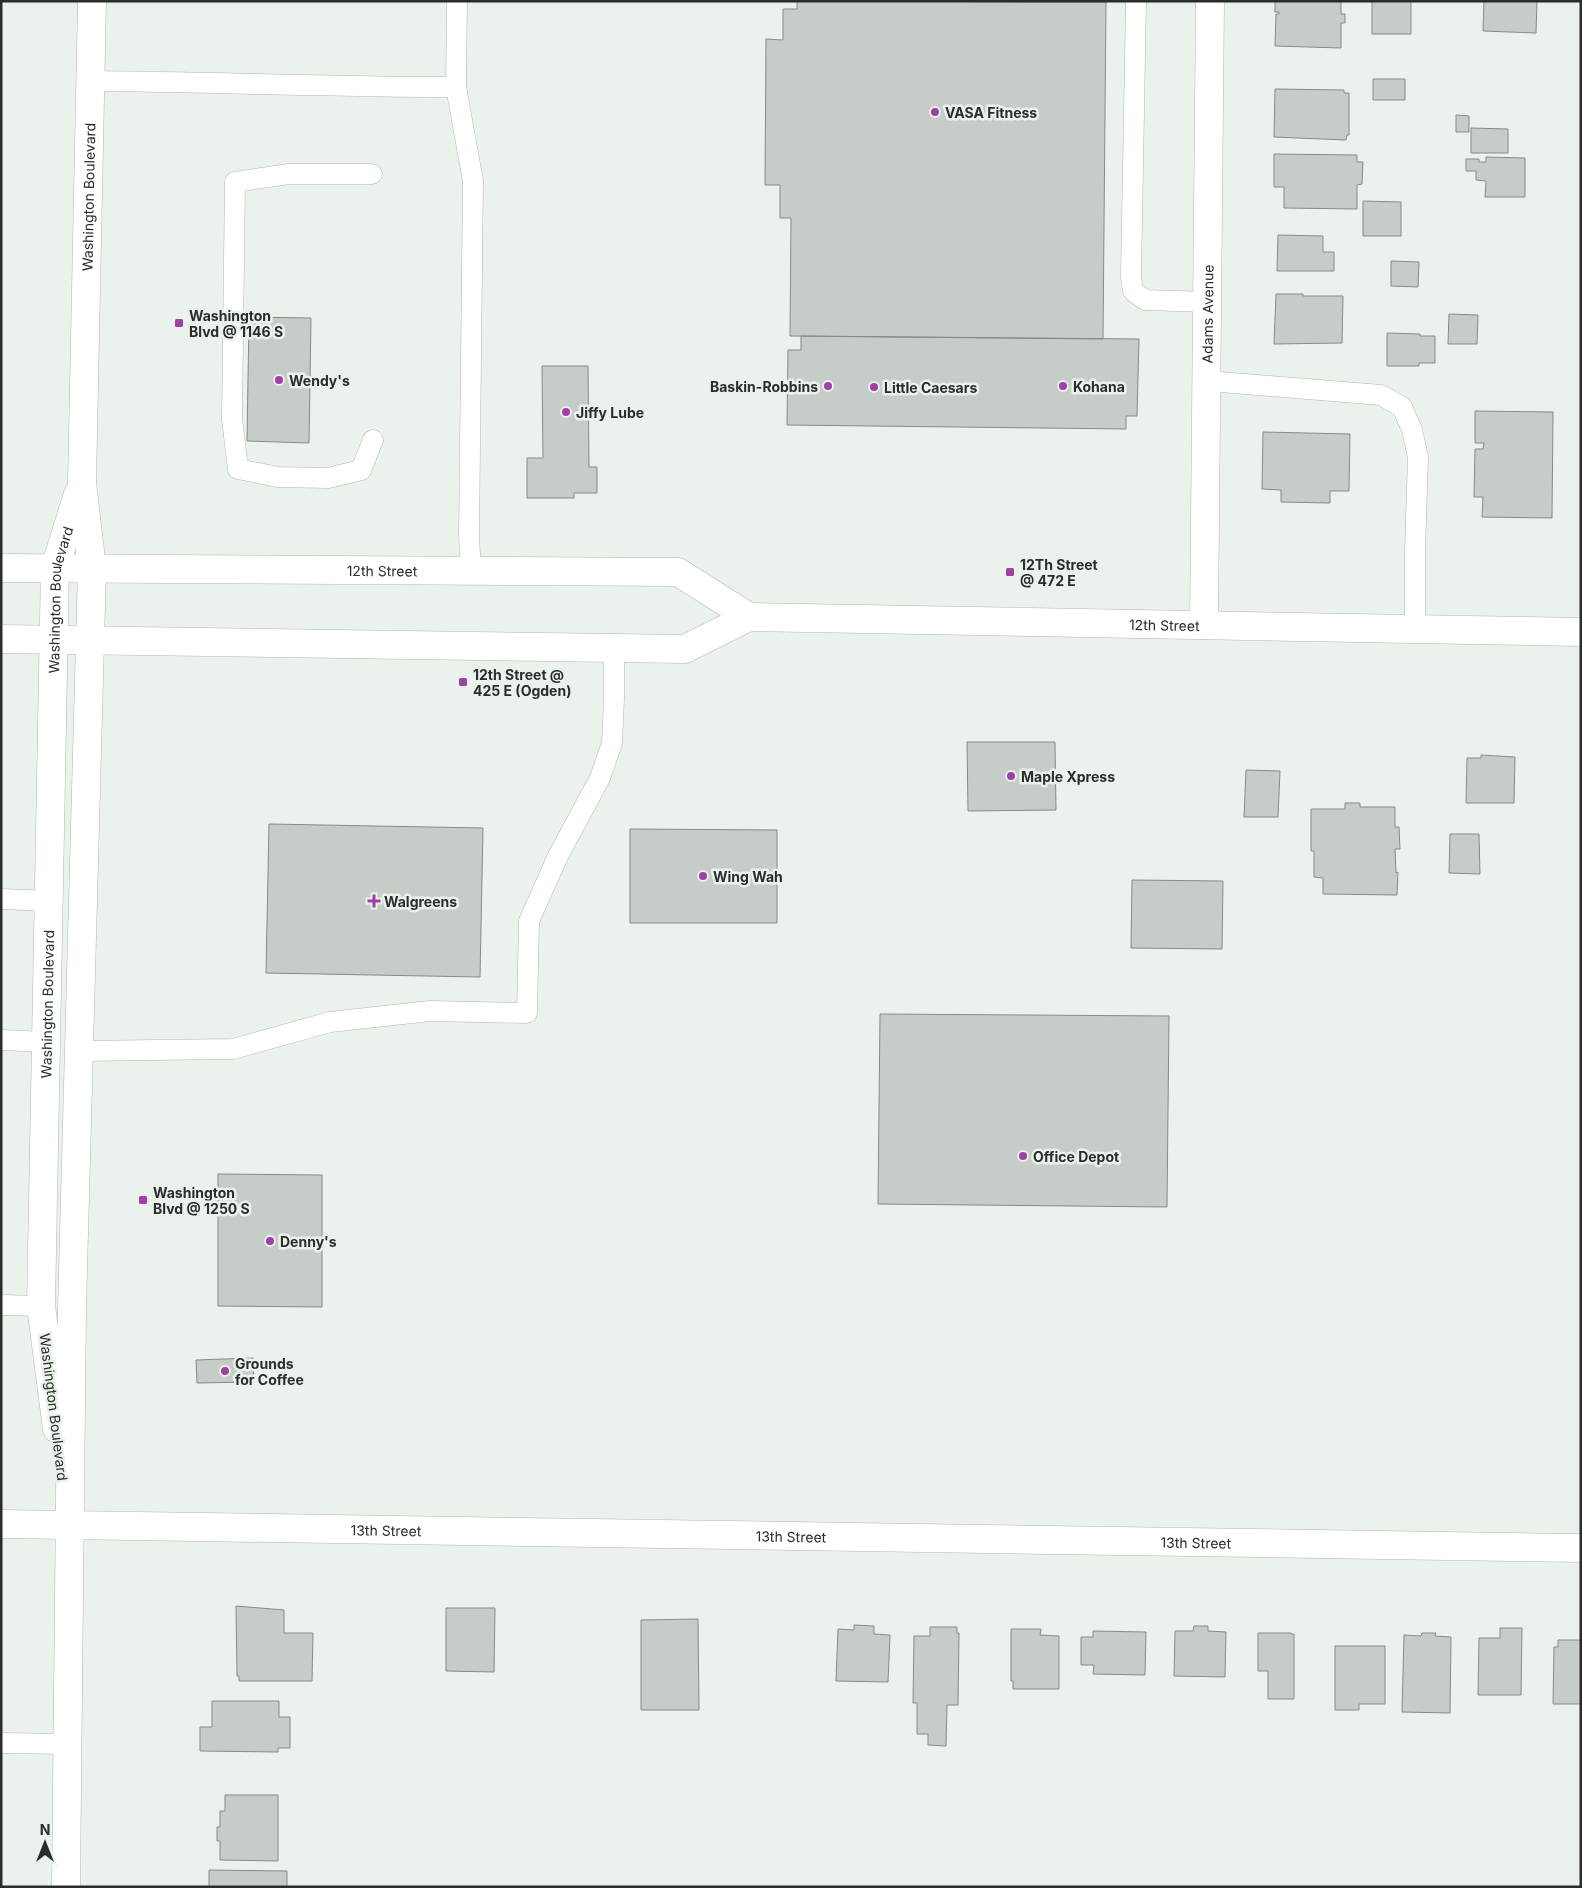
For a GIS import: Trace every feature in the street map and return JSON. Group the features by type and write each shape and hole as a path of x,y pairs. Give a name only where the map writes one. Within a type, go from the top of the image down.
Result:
{"main road":[{"name":"Washington Boulevard","path":"66,1887 72,1307 92,568 82,483 92,1"},
{"name":"Adams Avenue","path":"1204,625 1208,381 1210,1"},
{"name":"Washington Boulevard","path":"69,1526 40,1306 55,568 82,483"},
{"name":"12th Street","path":"1,568 678,572 749,617"},
{"name":"12th Street","path":"1,639 685,649 749,617 1581,632"},
{"name":"13th Street","path":"1,1524 1581,1548"}],"lane":[{"path":"457,1 456,87 473,181 469,536 471,571"},
{"path":"1136,1 1131,277 1133,291 1145,300 1208,302"},
{"path":"90,81 456,87"},
{"path":"372,174 289,174 235,182 232,419 238,469 278,477 328,478 361,470 374,440"},
{"path":"1208,381 1381,394 1402,407 1412,430 1418,456 1415,628"},
{"path":"79,1050 233,1049 330,1022 430,1011 527,1013 529,921 558,856 600,778 612,743 614,649"},
{"path":"1,899 48,901"},
{"path":"1,1040 46,1042"},
{"path":"1,1305 40,1306"},
{"path":"1,1743 68,1744"}],"building":[{"name":"VASA Fitness","path":"797,1 1106,2 1103,339 790,336 791,218 780,218 780,185 765,185 766,39 783,40 783,9 797,9"},
{"path":"1275,1 1341,1 1341,14 1345,14 1345,23 1341,23 1341,48 1275,46 1276,14 1279,14 1279,12 1275,12"},
{"path":"1372,1 1411,1 1411,34 1372,34"},
{"path":"1484,1 1537,1 1536,33 1483,31"},
{"path":"1373,79 1405,79 1405,100 1373,100"},
{"path":"1275,89 1344,90 1344,93 1349,93 1349,135 1347,135 1346,140 1274,137"},
{"path":"1456,115 1469,116 1469,132 1456,132"},
{"path":"1471,128 1508,129 1508,153 1471,153"},
{"path":"1274,154 1357,155 1357,162 1363,162 1362,184 1357,185 1357,209 1284,208 1284,187 1274,187"},
{"path":"1486,157 1525,158 1525,197 1485,197 1486,181 1476,180 1476,171 1466,171 1466,159 1479,159 1479,162 1486,162"},
{"path":"1363,201 1401,202 1401,236 1363,236"},
{"path":"1278,235 1323,236 1323,252 1334,252 1334,271 1277,271"},
{"path":"1391,261 1419,262 1418,287 1391,286"},
{"path":"1276,294 1343,296 1342,343 1274,344"},
{"path":"1449,314 1478,315 1477,344 1448,344"},
{"name":"Wendy's","path":"249,317 311,318 309,443 247,441"},
{"path":"1387,333 1435,336 1435,363 1419,363 1419,366 1387,366"},
{"path":"801,336 1139,339 1137,416 1126,416 1126,429 787,425 788,350 801,350"},
{"name":"Jiffy Lube","path":"542,366 588,366 589,467 597,467 597,493 574,493 574,498 527,498 527,458 543,458"},
{"path":"1475,411 1553,412 1552,518 1482,517 1483,497 1474,497 1475,449 1483,449 1484,443 1475,443"},
{"path":"1263,432 1350,434 1349,491 1330,491 1330,503 1281,502 1281,490 1262,489"},
{"name":"Maple Xpress","path":"967,742 1055,742 1056,810 968,811"},
{"path":"1481,755 1515,757 1514,803 1466,803 1467,758 1481,758"},
{"path":"1246,770 1280,771 1278,817 1244,817"},
{"path":"1345,803 1360,803 1360,807 1395,807 1395,827 1399,827 1400,849 1395,849 1396,873 1398,872 1397,895 1323,894 1323,878 1314,877 1314,851 1311,851 1311,809 1345,809"},
{"name":"Walgreens","path":"269,824 483,828 480,977 266,973"},
{"name":"Wing Wah","path":"630,829 777,830 777,923 630,923"},
{"path":"1450,834 1479,834 1480,874 1449,873"},
{"path":"1132,880 1223,881 1222,949 1131,948"},
{"name":"Office Depot","path":"880,1014 1169,1016 1167,1207 878,1204"},
{"name":"Denny's","path":"218,1174 322,1175 322,1307 218,1306"},
{"name":"Grounds for Coffee","path":"253,1358 254,1382 197,1383 196,1360"},
{"path":"236,1606 284,1610 284,1633 313,1633 312,1681 239,1681 239,1676 237,1676"},
{"path":"446,1608 495,1608 494,1672 446,1671"},
{"path":"698,1619 699,1710 641,1710 641,1620"},
{"path":"854,1625 874,1626 874,1634 890,1635 888,1682 836,1681 838,1629 854,1630"},
{"path":"1194,1626 1208,1626 1208,1631 1226,1632 1225,1677 1174,1676 1175,1631 1193,1631"},
{"path":"930,1627 957,1627 957,1633 959,1633 958,1705 947,1705 946,1746 928,1745 928,1734 917,1734 917,1703 913,1703 914,1636 930,1636"},
{"path":"1500,1628 1522,1628 1521,1695 1478,1695 1479,1638 1500,1638"},
{"path":"1011,1629 1041,1629 1040,1635 1059,1636 1059,1689 1013,1689 1013,1681 1011,1681"},
{"path":"1093,1631 1146,1632 1145,1675 1093,1674 1094,1665 1081,1665 1081,1637 1093,1637"},
{"path":"1258,1633 1294,1634 1294,1699 1268,1699 1268,1671 1258,1671"},
{"path":"1422,1633 1436,1633 1435,1636 1451,1637 1450,1713 1402,1712 1404,1635 1421,1636"},
{"path":"1558,1640 1581,1640 1581,1704 1553,1704 1554,1647 1558,1647"},
{"path":"1335,1646 1385,1646 1385,1704 1359,1704 1359,1710 1335,1710"},
{"path":"212,1701 279,1701 279,1717 290,1717 290,1748 278,1748 278,1752 200,1751 200,1727 212,1727"},
{"path":"225,1795 278,1795 278,1861 220,1860 220,1841 217,1841 217,1827 220,1827 220,1811 225,1811"},
{"path":"209,1870 287,1871 287,1887 209,1887"}],"place":[{"name":"VASA Fitness","path":"935,112"},
{"name":"Washington Blvd @ 1146 S","path":"179,323"},
{"name":"Wendy's","path":"279,380"},
{"name":"Baskin-Robbins","path":"828,386"},
{"name":"Kohana","path":"1063,386"},
{"name":"Little Caesars","path":"874,387"},
{"name":"Jiffy Lube","path":"566,412"},
{"name":"12Th Street @ 472 E","path":"1010,572"},
{"name":"12th Street @ 425 E (Ogden)","path":"463,682"},
{"name":"Maple Xpress","path":"1011,776"},
{"name":"Wing Wah","path":"703,876"},
{"name":"Walgreens","path":"374,901"},
{"name":"Office Depot","path":"1023,1156"},
{"name":"Washington Blvd @ 1250 S","path":"143,1200"},
{"name":"Denny's","path":"270,1241"},
{"name":"Grounds for Coffee","path":"225,1371"}]}
